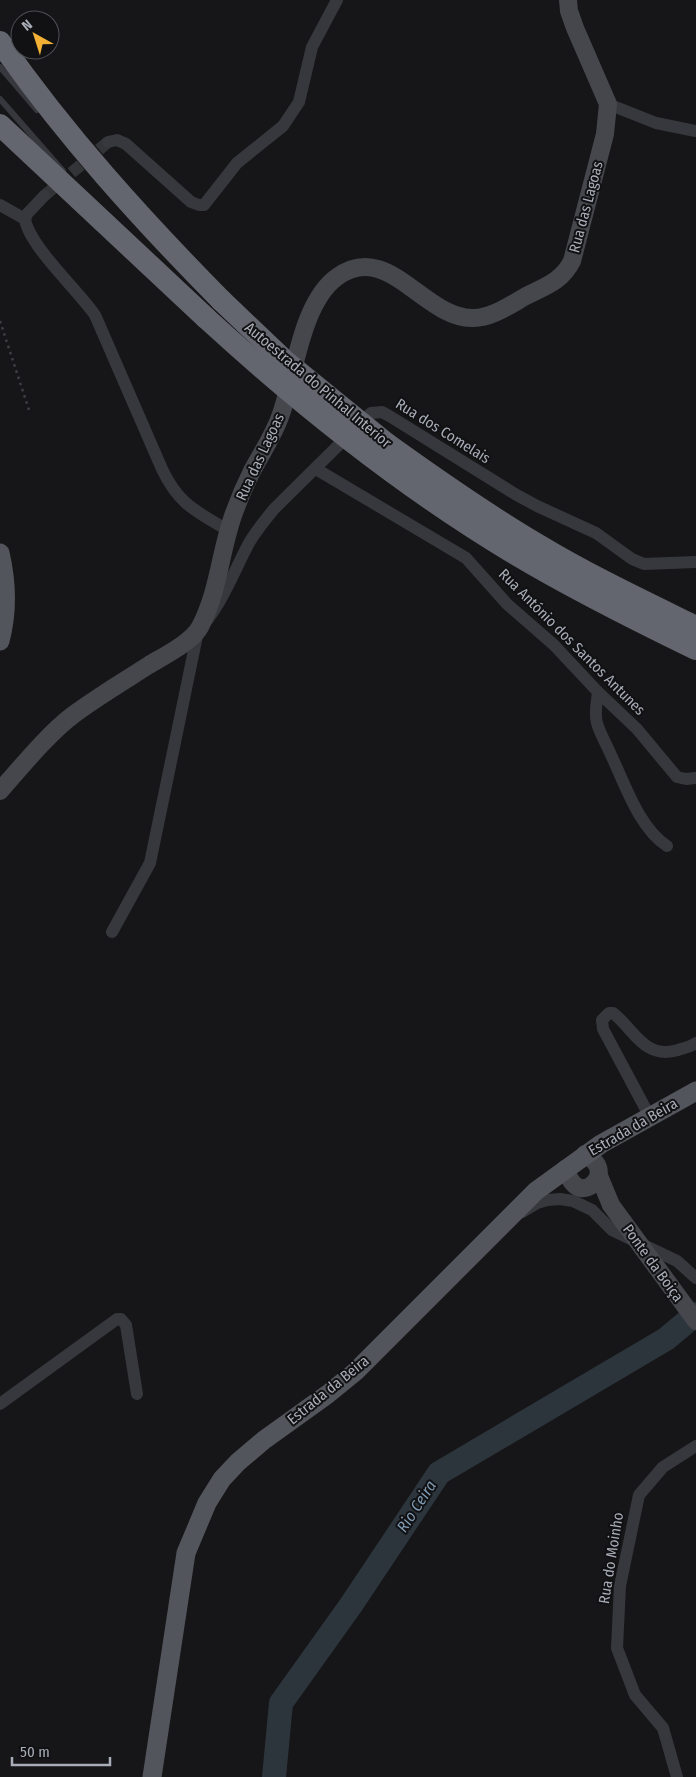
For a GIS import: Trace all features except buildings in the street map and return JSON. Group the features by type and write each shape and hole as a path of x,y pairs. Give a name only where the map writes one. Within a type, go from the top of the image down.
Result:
{"highway":[{"path":"0,42 49,109 107,180"},
{"path":"0,126 85,204"},
{"name":"Autoestrada do Pinhal Interior","path":"107,180 221,300 285,361 342,409 403,456 456,493 541,547 634,597 696,627"},
{"name":"Autoestrada do Pinhal Interior","path":"85,204 206,318 301,402 382,464 454,515 513,552 580,591 696,649"}],"main road":[{"path":"0,553 6,587 6,605 0,641"},
{"name":"Estrada da Beira","path":"152,1777 186,1553 206,1503 222,1479 238,1462 264,1440 355,1372 536,1191 593,1149 696,1091"}],"street":[{"path":"108,142 117,140 126,144 191,202 199,205 204,204 237,163 284,126 299,102 312,47 337,0"},
{"name":"Rua das Lagoas","path":"0,791 71,716 175,650 198,630 215,590 229,531 242,492 278,422 290,385 298,346 306,324 316,303 327,286 337,276 351,269 372,267 388,271 441,309 455,315 474,318 503,309 561,277 567,271 572,261 605,134 608,104 575,28 569,11 568,0"},
{"path":"608,104 656,123 696,130"},
{"path":"44,196 27,214 25,219 26,225 48,259 95,315 162,469 175,492 195,510 229,531"},
{"path":"0,205 25,219"},
{"name":"Rua dos Comelais","path":"198,630 217,608 260,525 371,413 382,412 514,494 596,533 632,559 644,564 696,562"},
{"name":"Rua António dos Santos Antunes","path":"316,469 466,558 507,604 554,645 598,692 638,729 677,777 686,779 696,778"},
{"path":"112,932 150,862 198,630"},
{"path":"598,692 597,723 645,825 656,839 667,846"},
{"path":"650,1117 603,1029 602,1020 609,1013 613,1013 636,1039 654,1050 671,1052 693,1046 696,1043"},
{"name":"Ponte da Boiça","path":"590,1180 597,1165 593,1149"},
{"name":"Ponte da Boiça","path":"566,1169 570,1180 590,1180"},
{"path":"536,1191 559,1184 590,1180"},
{"name":"Ponte da Boiça","path":"590,1180 696,1321"},
{"path":"501,1226 537,1203 560,1199 572,1202 592,1210 612,1230 677,1261 696,1278"},
{"path":"0,1404 117,1319 121,1319 126,1324 137,1394"},
{"name":"Rua do Moinho","path":"677,1777 663,1728 635,1695 617,1648 620,1586 639,1495 663,1467 696,1446"}],"lane":[{"path":"0,67 40,114"},
{"name":"Autoestrada do Pinhal Interior","path":"0,99 59,165 85,204"},
{"name":"Autoestrada do Pinhal Interior","path":"60,134 107,180"}],"path":[{"path":"0,321 29,410"}],"waterway":[{"name":"Rio Ceira","path":"274,1777 281,1703 351,1605 439,1473 666,1339 696,1314"}],"tunnel":[{"path":"44,196 108,142"}]}
